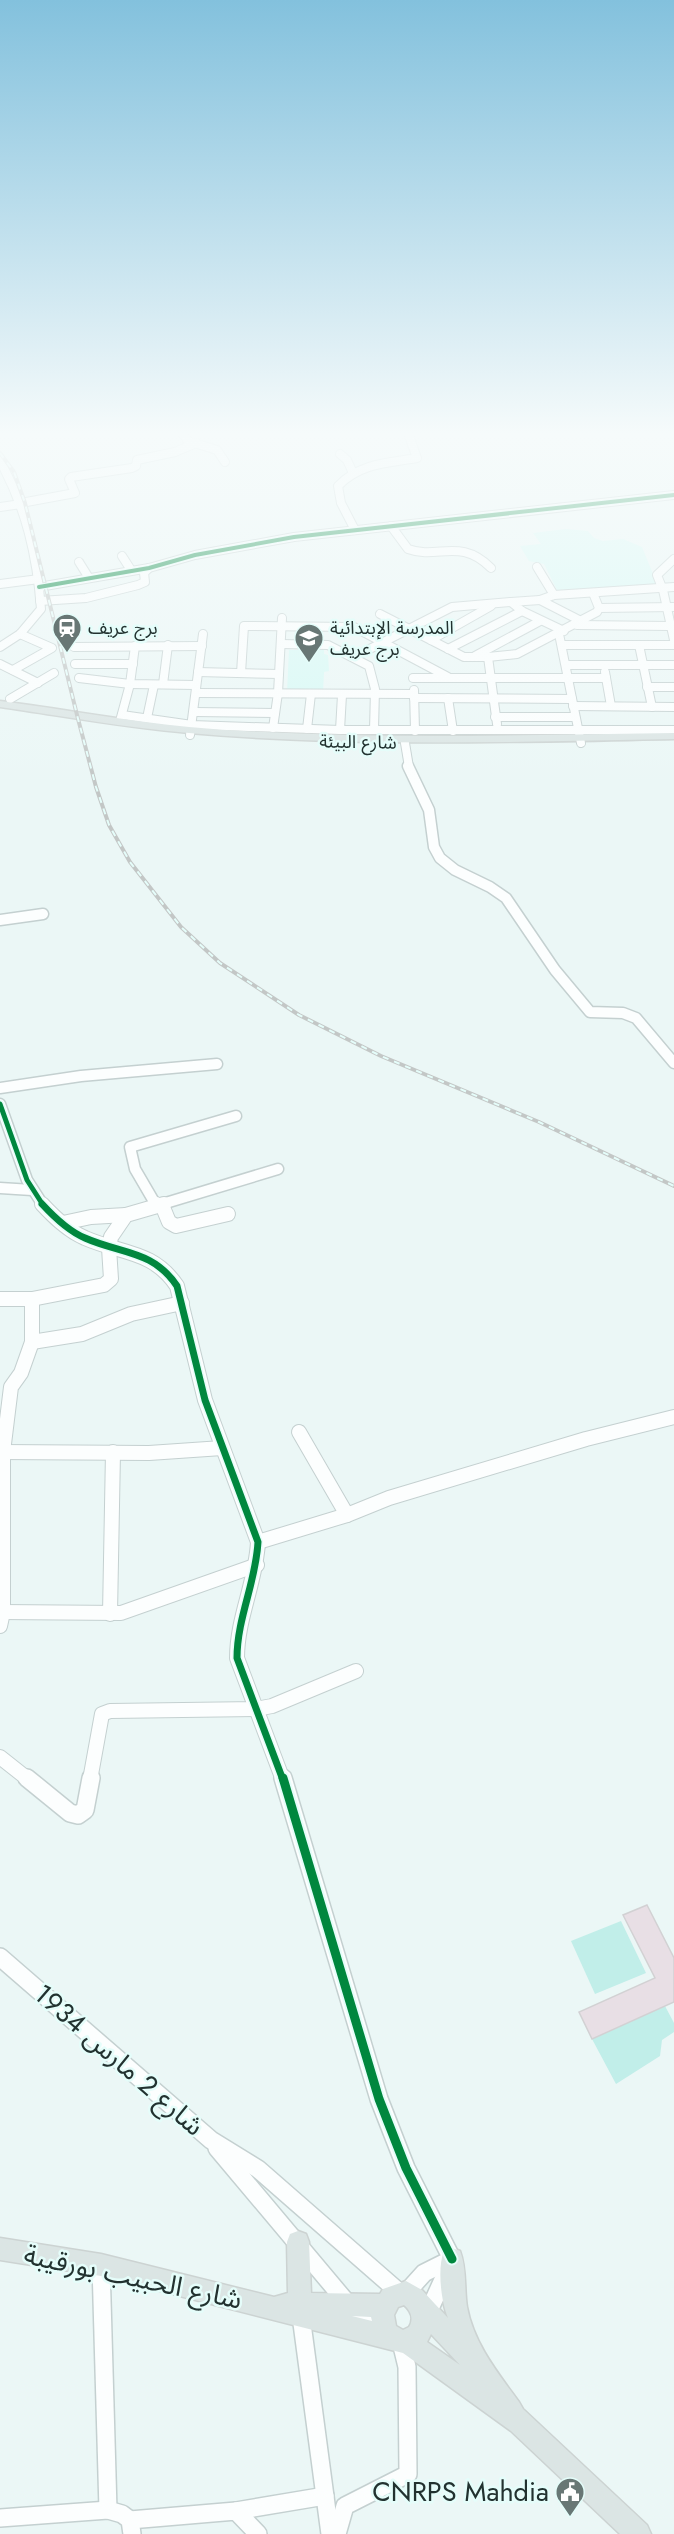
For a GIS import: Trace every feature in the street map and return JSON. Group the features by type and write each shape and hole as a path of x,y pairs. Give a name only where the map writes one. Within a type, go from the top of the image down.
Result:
{"main road":[{"name":"شارع البيئة","path":"5,703 125,729 406,737 674,736"},
{"name":"شارع البيئة","path":"45,711 121,718 191,730 405,743 579,737 674,741"},
{"path":"298,2242 300,2310"},
{"name":"شارع الحبيب بورقيبة","path":"0,2249 101,2265 267,2306 300,2310 396,2339 520,2422"},
{"path":"452,2259 456,2309 460,2325 479,2368"},
{"name":"شارع الحبيب بورقيبة","path":"300,2310 348,2304 411,2306 479,2368 520,2422 638,2534"},
{"path":"411,2306 417,2336 396,2339 382,2320 411,2306"}],"street":[{"path":"0,647 20,634 39,613 39,583 32,551"},
{"path":"0,584 89,578 149,568 164,562 216,551"},
{"path":"457,551 483,559 491,568"},
{"path":"122,556 131,570"},
{"path":"674,560 657,574 669,607 669,626 674,640"},
{"path":"79,562 89,578"},
{"path":"537,567 554,596"},
{"path":"40,602 87,598 138,585 145,582 144,573 149,568"},
{"path":"354,657 452,607 540,600 554,596 593,592 674,587"},
{"path":"593,592 600,608"},
{"path":"540,600 578,623 669,626"},
{"path":"511,602 522,611 561,632"},
{"path":"431,640 495,604"},
{"path":"380,614 464,657 488,657 514,656 578,623 600,608 669,607"},
{"path":"448,649 522,611"},
{"path":"273,728 278,693 282,621"},
{"path":"241,673 244,626 282,621 354,627 448,677"},
{"path":"474,657 540,621"},
{"path":"561,632 579,737"},
{"path":"13,670 52,648 20,634"},
{"path":"191,730 203,634"},
{"path":"281,644 328,645 371,668 375,695 374,730"},
{"path":"147,718 168,645"},
{"path":"562,645 674,645"},
{"path":"639,645 652,707"},
{"path":"98,646 75,661 75,664 133,664"},
{"path":"135,646 130,684 121,718 147,718 191,730 273,728 498,731 579,737 674,730"},
{"path":"74,647 202,646"},
{"path":"488,657 498,731"},
{"path":"412,658 414,731"},
{"path":"0,664 38,683"},
{"path":"568,665 674,665"},
{"path":"604,665 611,706"},
{"path":"198,672 279,674"},
{"path":"0,694 5,703 54,673"},
{"path":"79,678 196,689 278,693 493,698 611,706 674,707"},
{"path":"413,678 606,678"},
{"path":"648,687 674,687"},
{"path":"307,729 311,694"},
{"path":"340,730 342,695"},
{"path":"448,698 453,731"},
{"path":"194,712 275,713"},
{"path":"495,717 575,717"},
{"path":"405,743 404,754 429,810 432,843 440,858 456,871 493,887 505,897 515,908 548,959 590,1012 595,1014 624,1013 631,1016 651,1035 664,1054 674,1063"},
{"path":"0,920 43,914"},
{"path":"0,1088 81,1076 217,1064"},
{"path":"0,1104 32,1190 63,1223 81,1236 109,1248 142,1255 162,1266 171,1275 182,1303 205,1400 258,1542 256,1566 242,1621 237,1658 282,1775 379,2098 406,2168 452,2259"},
{"path":"228,1214 176,1226 169,1222 137,1172 129,1155 130,1147 236,1116"},
{"path":"63,1223 91,1217 126,1215 278,1169"},
{"path":"0,1188 32,1190"},
{"path":"0,1299 32,1299 109,1283 111,1275 109,1248 116,1228 126,1215"},
{"path":"0,1626 2,1612 1,1452 6,1388 29,1357 32,1342 32,1299"},
{"path":"32,1342 82,1334 136,1312 182,1303"},
{"path":"258,1542 347,1515 388,1498 586,1439 674,1417"},
{"path":"298,1432 347,1515"},
{"path":"1,1452 149,1453 222,1448"},
{"path":"110,1614 113,1452"},
{"path":"2,1612 110,1614 132,1611 256,1566"},
{"path":"0,1757 70,1813 78,1815 85,1810 102,1714 110,1711 256,1709 272,1706 356,1671"},
{"name":"شارع 2 مارس 1934","path":"0,1957 211,2140 348,2304 396,2339"},
{"name":"شارع 2 مارس 1934","path":"211,2140 258,2169 411,2306"},
{"path":"411,2306 452,2259"},
{"path":"411,2306 424,2273 452,2259"},
{"path":"101,2265 108,2510"},
{"path":"300,2310 330,2534"},
{"path":"337,2534 345,2506 408,2474 407,2367 396,2339"},
{"path":"0,2518 108,2510 122,2514 131,2527 326,2496"},
{"path":"236,2511 258,2534"}],"shaded area":[{"path":"523,551 644,551 658,586 564,592 557,590 544,564 529,561"},
{"name":"المدرسة الإبتدائية برج عريف","path":"289,650 324,650 324,654 328,655 329,671 324,672 323,693 287,692"},
{"path":"621,1921 646,1973 595,1994 571,1941"},
{"path":"665,2006 674,2023 674,2032 662,2040 660,2056 616,2084 592,2039"}],"building":[{"path":"647,1905 674,1958 674,2002 592,2039 579,2012 655,1978 623,1915"}],"railway":[{"path":"37,551 77,715 96,787 109,825 130,862 181,927 220,963 299,1015 381,1056 539,1122 674,1186"}],"cycle path":[{"path":"39,587 149,568 216,551"},
{"path":"0,1104 27,1180 35,1196 49,1212 70,1230 84,1238 157,1263 177,1286 205,1400 258,1542 257,1565 237,1641 237,1658 282,1775 379,2099 406,2168 452,2259"}],"place":[{"name":"برج عريف","path":"67,654"},
{"name":"المدرسة الإبتدائية برج عريف","path":"309,664"},
{"name":"CNRPS Mahdia","path":"570,2518"}]}
